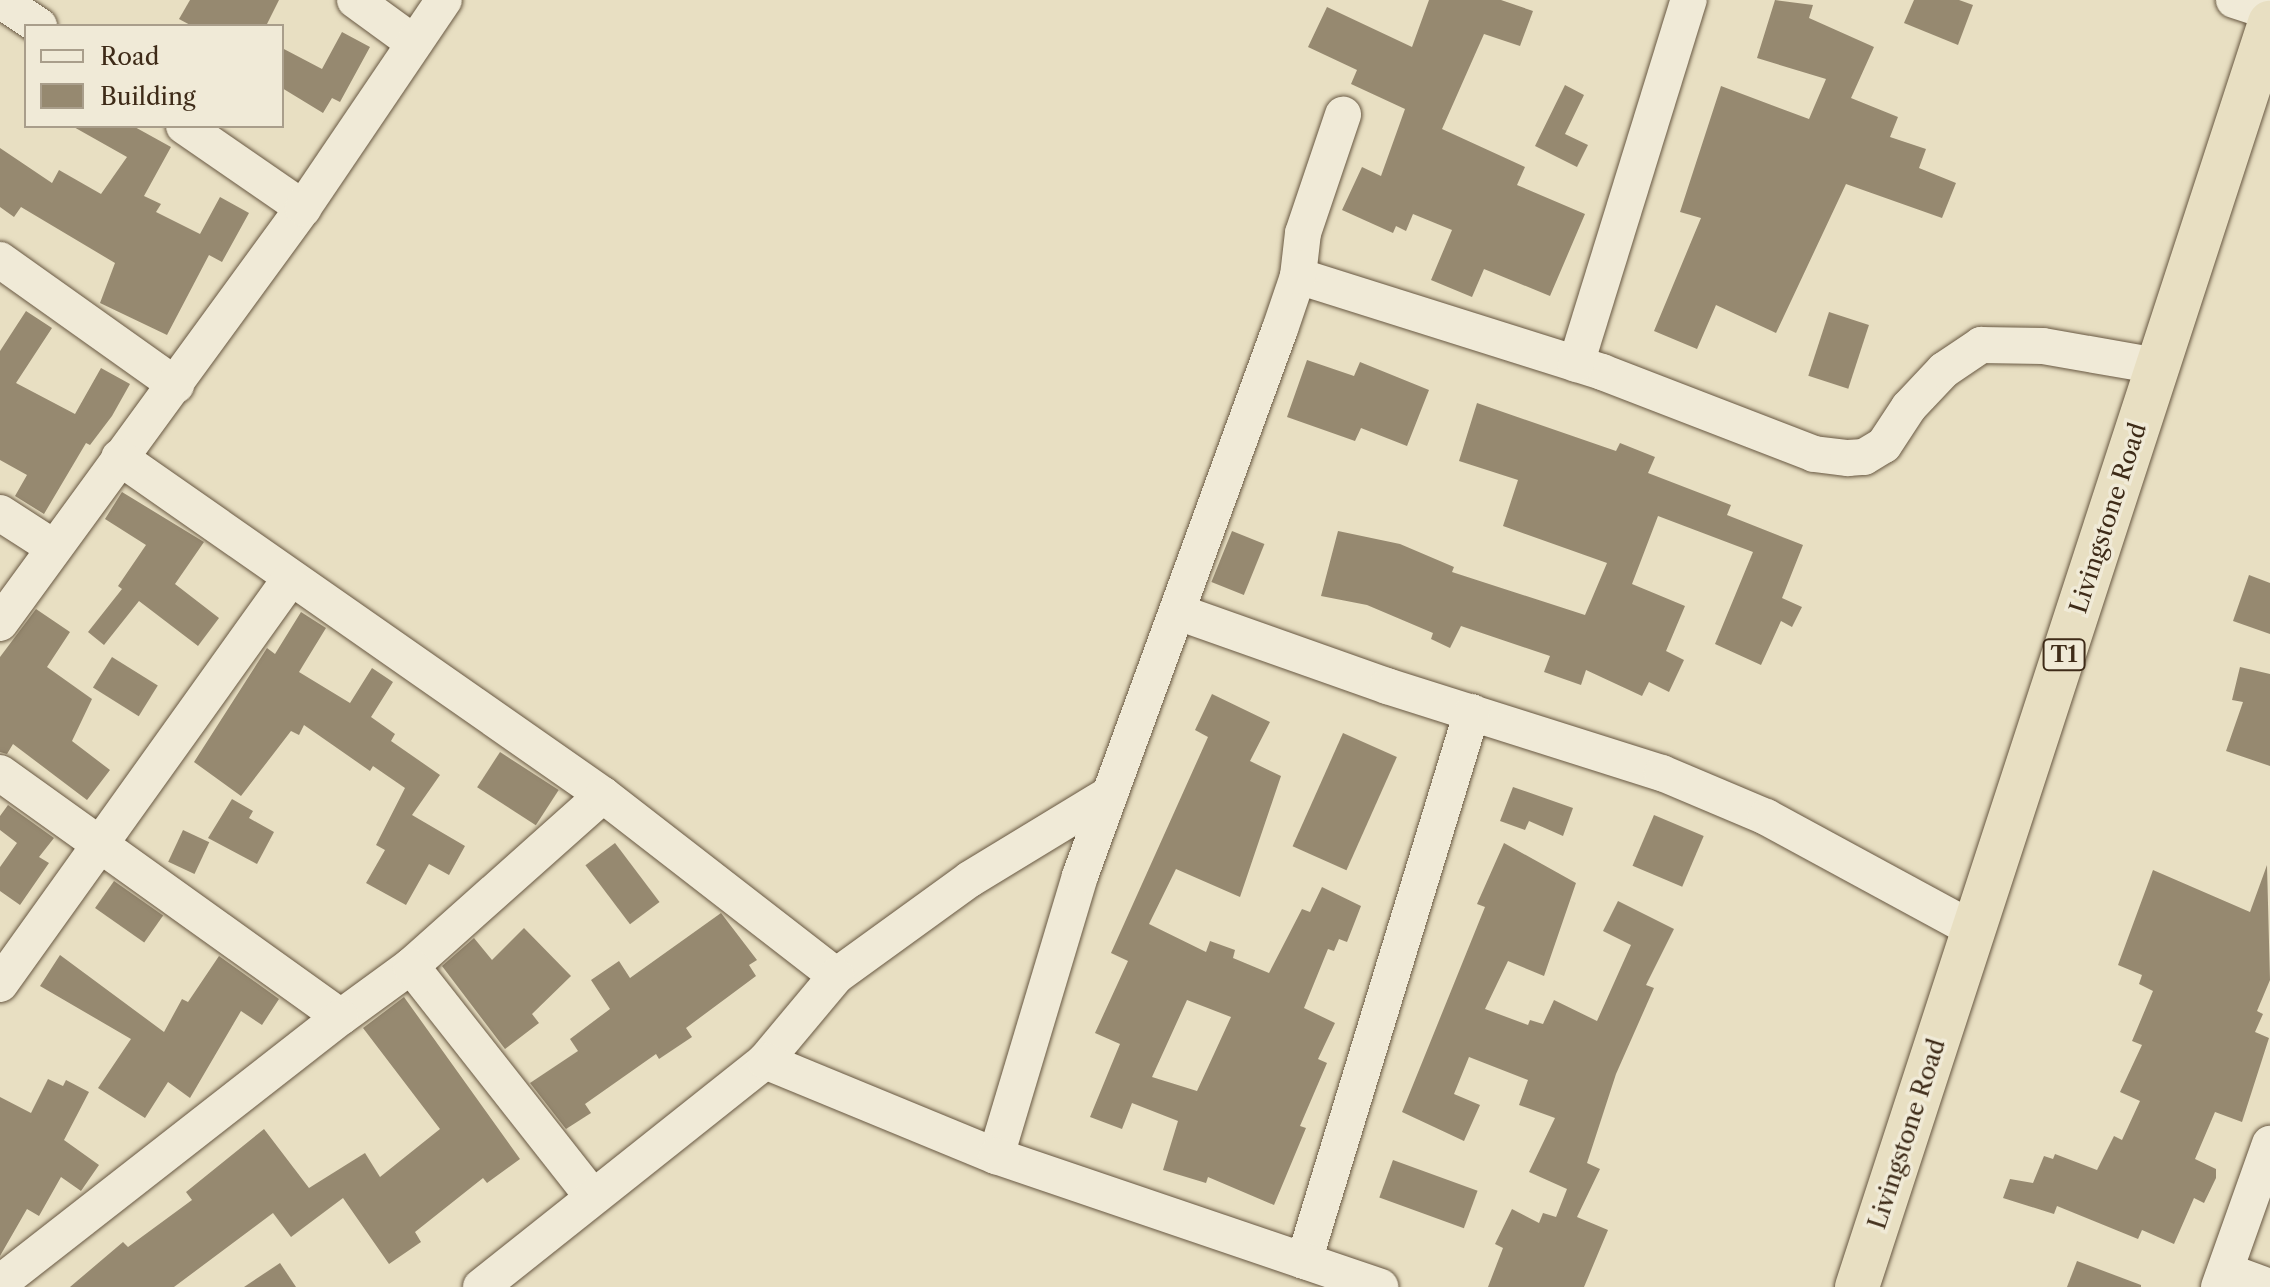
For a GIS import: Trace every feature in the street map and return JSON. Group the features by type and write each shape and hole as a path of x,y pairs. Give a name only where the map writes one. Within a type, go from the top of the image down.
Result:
{"highway":[{"name":"Livingstone Road","path":"1857,1287 2270,23"}],"street":[{"path":"0,0 36,24"},
{"path":"355,0 414,43"},
{"path":"0,623 303,208 444,0"},
{"path":"1576,364 1689,0"},
{"path":"2234,0 2270,12"},
{"path":"996,1156 1080,876 1298,276 1303,233 1343,115"},
{"path":"187,128 303,208"},
{"path":"0,260 176,385"},
{"path":"1298,276 1576,364 1814,454 1848,458 1864,457 1884,445 1909,407 1944,370 1981,345 2043,346 2158,366"},
{"path":"119,457 289,580 603,795 836,976"},
{"path":"0,513 53,547"},
{"path":"0,984 289,580"},
{"path":"1178,612 1662,773 1766,817 1974,930"},
{"path":"1304,1261 1472,712"},
{"path":"0,773 341,1017"},
{"path":"481,1287 765,1061 836,976 970,879 1110,794"},
{"path":"0,1283 411,966 603,795"},
{"path":"411,966 593,1197"},
{"path":"765,1061 996,1156 1380,1287"},
{"path":"2270,1144 2222,1279 2270,1287"}],"building":[{"path":"190,0 279,0 267,24 188,24 179,19"},
{"path":"1429,0 1501,0 1533,11 1520,46 1484,34 1442,129 1525,167 1517,185 1585,214 1550,296 1484,269 1472,297 1431,280 1452,230 1413,214 1406,231 1396,226 1393,233 1342,210 1362,167 1381,176 1405,109 1351,84 1357,70 1308,47 1327,7 1412,47"},
{"path":"1775,0 1813,5 1809,18 1874,47 1851,98 1898,117 1890,137 1926,149 1919,168 1956,183 1942,218 1846,184 1776,333 1716,305 1697,349 1654,331 1701,218 1680,212 1721,86 1809,119 1826,79 1757,58"},
{"path":"1914,0 1959,0 1973,5 1958,45 1904,23"},
{"path":"342,32 370,47 340,102 332,98 323,113 284,89 284,49 322,69"},
{"path":"1565,85 1584,95 1565,134 1588,145 1577,167 1535,146"},
{"path":"76,128 137,128 171,147 144,196 161,204 156,212 200,234 220,197 249,213 222,262 209,255 167,335 100,303 115,263 21,207 14,217 0,207 0,148 52,183 59,170 101,194 127,157"},
{"path":"26,311 52,328 16,383 75,414 101,368 130,384 112,416 90,445 86,443 44,514 15,496 27,475 0,460 0,351"},
{"path":"1829,312 1869,325 1848,389 1808,376"},
{"path":"1307,360 1354,376 1360,362 1429,390 1407,446 1361,428 1355,441 1287,417"},
{"path":"1477,403 1616,451 1620,443 1655,457 1648,473 1731,505 1727,515 1803,545 1782,598 1802,607 1792,627 1781,621 1761,665 1715,644 1753,552 1658,516 1632,584 1685,606 1666,651 1684,660 1669,692 1649,682 1642,696 1586,670 1581,685 1544,672 1550,656 1461,626 1450,648 1431,639 1433,633 1367,605 1321,596 1338,531 1400,544 1454,567 1452,572 1585,615 1607,563 1503,526 1518,480 1459,461"},
{"path":"122,492 204,542 175,584 219,618 198,646 139,601 104,645 88,632 122,589 118,586 146,545 105,519"},
{"path":"1232,531 1264,544 1244,595 1211,582"},
{"path":"2249,575 2270,583 2270,634 2233,621"},
{"path":"36,609 70,632 47,667 92,699 72,741 110,770 87,800 13,744 7,754 0,752 0,657"},
{"path":"301,612 326,628 299,672 350,703 372,668 393,682 371,717 395,734 391,741 440,775 412,815 465,846 449,875 429,864 406,905 366,883 385,850 376,845 405,788 373,766 370,771 304,725 299,735 291,731 241,796 194,762 267,648 275,654"},
{"path":"112,657 158,686 139,716 93,688"},
{"path":"2240,667 2270,674 2270,766 2226,751 2243,702 2232,700"},
{"path":"1212,694 1270,722 1250,761 1281,776 1240,897 1176,869 1149,924 1206,952 1210,941 1235,950 1233,958 1269,973 1302,909 1310,912 1322,887 1361,906 1347,942 1339,939 1334,951 1328,949 1304,1008 1335,1023 1318,1059 1327,1063 1300,1126 1306,1128 1274,1205 1208,1177 1206,1183 1163,1170 1178,1121 1132,1103 1122,1129 1090,1117 1120,1044 1095,1033 1128,961 1111,953 1208,737 1195,730","holes":["1187,1000 1231,1017 1197,1091 1152,1077"]},
{"path":"1343,733 1397,757 1346,870 1293,846"},
{"path":"500,752 559,790 536,825 477,787"},
{"path":"1513,787 1573,808 1563,836 1529,821 1525,830 1500,821"},
{"path":"232,799 253,811 249,818 274,832 257,864 208,838"},
{"path":"8,805 54,838 39,857 49,863 20,905 0,891 0,867 17,843 0,830 0,816"},
{"path":"1654,815 1704,836 1682,887 1633,866"},
{"path":"183,830 209,842 194,874 168,862"},
{"path":"615,843 660,902 630,924 585,865"},
{"path":"1504,843 1576,883 1544,976 1508,961 1485,1009 1528,1025 1530,1020 1543,1024 1554,1000 1597,1021 1631,945 1603,931 1618,901 1674,929 1646,985 1654,988 1616,1074 1587,1163 1600,1169 1577,1217 1608,1230 1584,1287 1488,1287 1503,1248 1495,1244 1512,1209 1539,1223 1543,1213 1556,1217 1567,1189 1529,1172 1555,1118 1519,1105 1528,1080 1469,1057 1454,1094 1480,1105 1464,1141 1402,1112 1485,907 1477,904"},
{"path":"2267,865 2270,980 2257,1011 2263,1014 2255,1032 2269,1038 2242,1122 2215,1112 2195,1159 2216,1169 2216,1178 2204,1203 2194,1198 2174,1244 2142,1230 2138,1239 2057,1206 2054,1214 2003,1198 2010,1179 2033,1183 2044,1156 2053,1159 2055,1154 2097,1170 2114,1136 2122,1140 2140,1101 2120,1092 2142,1045 2132,1041 2153,991 2139,984 2142,975 2118,965 2153,870 2250,912"},
{"path":"114,881 163,915 144,942 95,908"},
{"path":"721,913 757,960 749,965 756,976 686,1028 692,1037 659,1059 656,1054 585,1104 591,1113 566,1129 530,1083 578,1051 570,1039 610,1009 591,980 619,961 630,978"},
{"path":"524,928 571,976 532,1014 539,1023 505,1049 442,966 474,938 492,960"},
{"path":"60,955 164,1032 182,999 188,1002 219,956 279,999 262,1025 241,1011 190,1098 168,1082 145,1118 98,1088 131,1039 40,986"},
{"path":"404,997 520,1159 487,1183 483,1178 415,1232 421,1242 389,1264 343,1198 291,1237 273,1213 174,1287 70,1287 123,1242 128,1247 192,1200 186,1192 264,1129 309,1188 365,1153 380,1177 440,1129 363,1028"},
{"path":"48,1079 63,1086 66,1080 89,1092 64,1140 99,1165 81,1191 61,1177 39,1216 27,1209 0,1256 0,1097 31,1113"},
{"path":"1393,1160 1478,1191 1464,1228 1379,1198"},
{"path":"2077,1261 2141,1285 2141,1287 2067,1287"},
{"path":"280,1263 296,1287 244,1287"}]}
